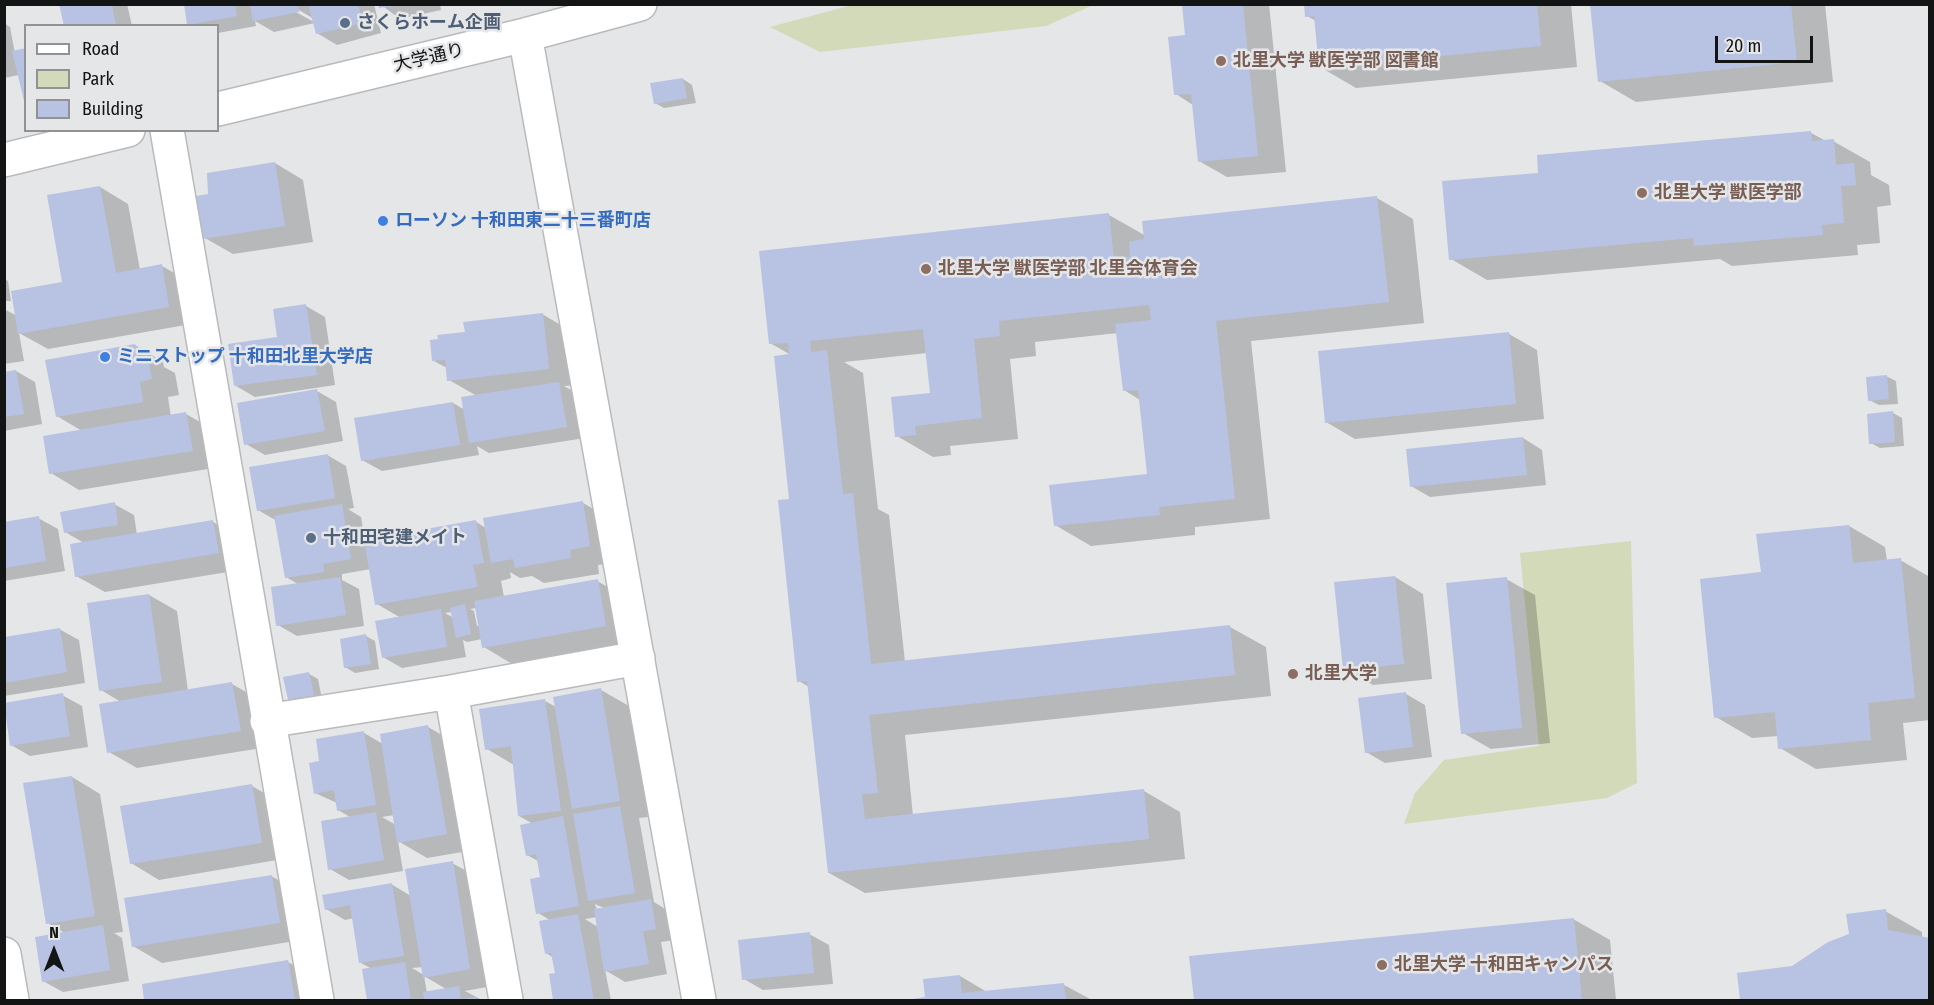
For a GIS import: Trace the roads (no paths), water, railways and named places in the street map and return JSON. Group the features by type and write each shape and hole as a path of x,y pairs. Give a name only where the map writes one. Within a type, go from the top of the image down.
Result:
{"street":[{"name":"大学通り","path":"219,109 525,35 640,4"},
{"path":"525,35 699,1000"},
{"path":"4,160 120,132"},
{"path":"167,132 267,721 317,1000"},
{"path":"267,721 451,692 638,658"},
{"path":"451,692 506,1000"},
{"path":"4,954 9,997"}],"place":[{"name":"さくらホーム企画","path":"345,23"},
{"name":"北里大学 獣医学部 図書館","path":"1221,61"},
{"name":"北里大学 獣医学部","path":"1642,193"},
{"name":"ローソン 十和田東二十三番町店","path":"383,221"},
{"name":"北里大学 獣医学部 北里会体育会","path":"926,269"},
{"name":"ミニストップ 十和田北里大学店","path":"105,357"},
{"name":"十和田宅建メイト","path":"311,538"},
{"name":"北里大学","path":"1293,674"},
{"name":"北里大学 十和田キャンパス","path":"1382,965"}]}
